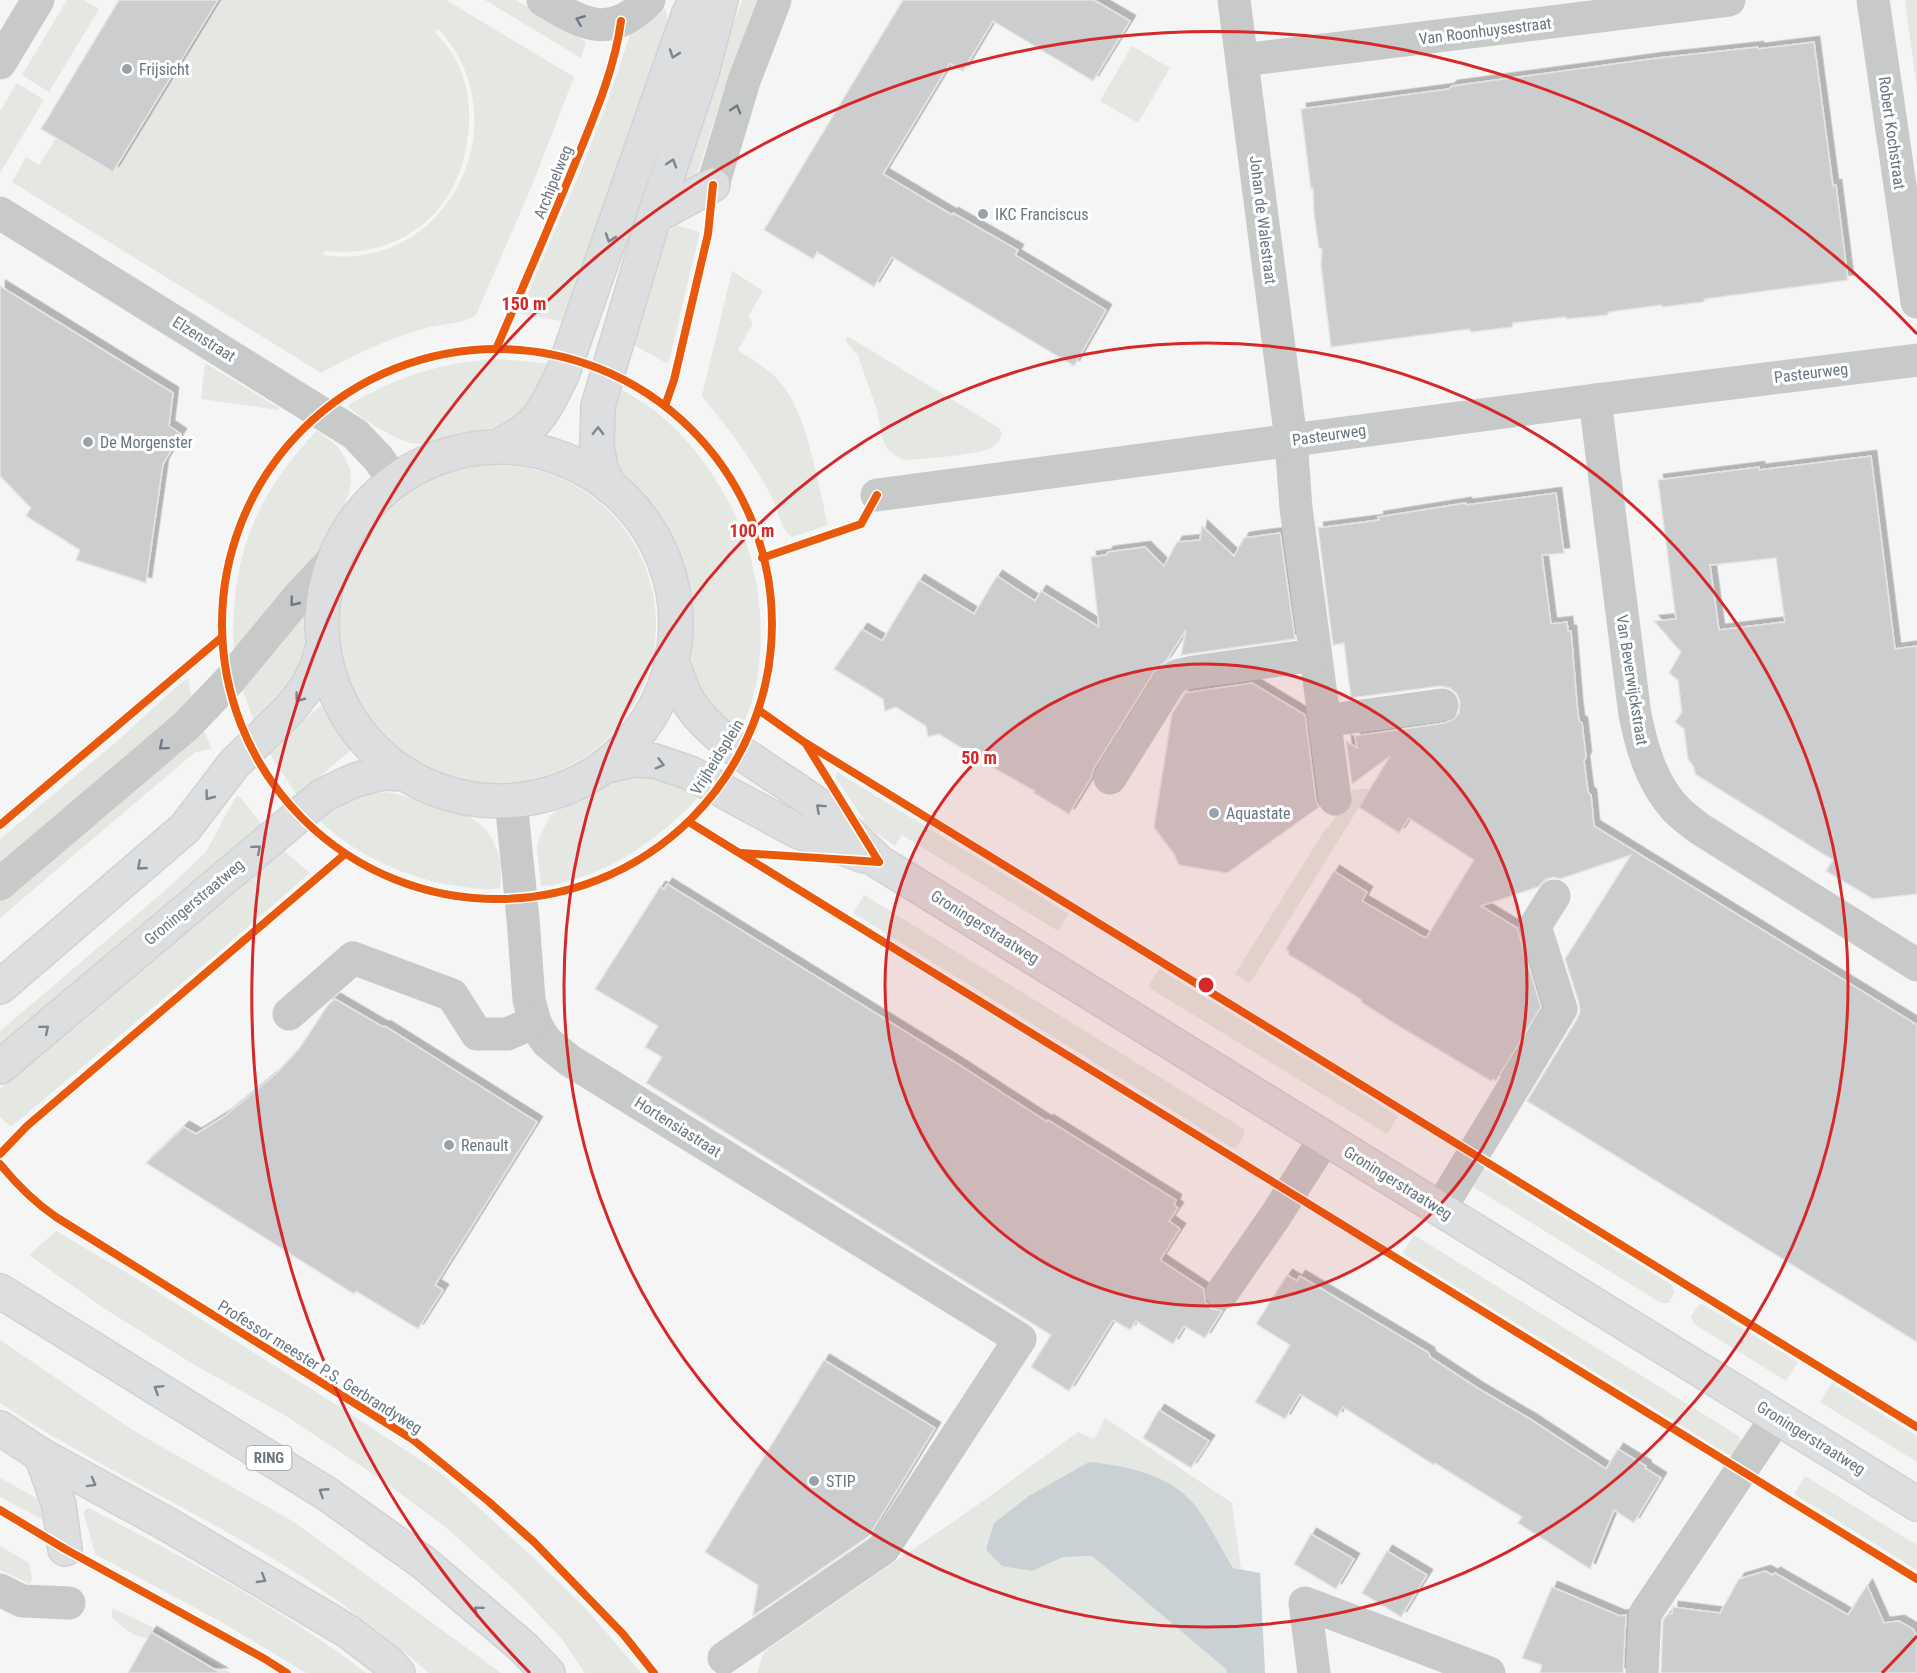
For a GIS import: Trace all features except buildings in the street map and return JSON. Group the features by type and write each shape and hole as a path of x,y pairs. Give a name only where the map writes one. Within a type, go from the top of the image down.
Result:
{"main road":[{"path":"610,487 601,468 597,445 598,406 654,217 702,72 721,0"},
{"path":"496,447 516,438 534,424 546,407 562,375 690,4"},
{"path":"654,217 713,185"},
{"path":"483,447 496,447 526,448 567,459 604,481 635,510 658,547 672,587 676,630 669,672 653,711 627,746 595,773 556,792 512,801 472,799 430,788 393,767 362,737 339,701 325,660 321,618 327,576 334,559 344,536 370,501 403,474 441,456 483,447"},
{"path":"0,987 185,828 234,764 288,711 299,697 317,667 323,645"},
{"name":"Groningerstraatweg","path":"671,657 679,682 691,705 708,725 739,750 814,802 879,862 1917,1504"},
{"name":"Groningerstraatweg","path":"603,767 633,760 655,761 717,787 797,831 879,862"},
{"name":"Groningerstraatweg","path":"0,1067 322,795 355,780 382,773 406,774"},
{"name":"RING","path":"0,1291 327,1494 424,1563 523,1647 548,1673"},
{"path":"0,1428 41,1455 167,1524 350,1632 388,1662 398,1673"},
{"path":"41,1455 59,1505 65,1549"}],"street":[{"path":"0,63 38,0"},
{"path":"543,0 577,20 592,25 604,25 621,21 635,14 649,0"},
{"path":"713,185 744,81 775,0"},
{"name":"Johan de Walestraat","path":"1234,0 1291,440 1296,508 1335,799"},
{"name":"Van Roonhuysestraat","path":"1242,60 1729,0"},
{"name":"Robert Kochstraat","path":"1873,0 1917,302"},
{"name":"Elzenstraat","path":"0,213 355,434 378,458 394,481"},
{"name":"Pasteurweg","path":"877,495 1594,400 1917,360"},
{"name":"Van Beverwijckstraat","path":"1594,400 1635,715 1643,751 1656,782 1674,807 1700,829 1902,944 1917,964"},
{"path":"0,884 186,726 334,559"},
{"path":"1110,778 1176,676 1315,655"},
{"path":"1324,721 1442,705"},
{"name":"Hortensiastraat","path":"512,801 529,1000 535,1022 547,1042 569,1060 1020,1339 883,1549 724,1658"},
{"path":"1440,1209 1561,1009 1535,926 1554,896"},
{"path":"289,1014 353,958 453,995 477,1034 507,1034 535,1022"},
{"path":"1222,1293 1276,1215 1325,1138"},
{"path":"1642,1673 1645,1614 1777,1417"},
{"path":"0,1590 22,1601 69,1603"},
{"path":"1314,1673 1305,1603 1489,1673"}],"shaded area":[{"path":"67,0 84,0 99,9 49,92 22,75"},
{"path":"218,0 446,0 574,77 533,183 476,315 464,321 430,327 396,338 321,373 12,182 26,157 39,165 56,138 114,172","holes":["438,29 463,65 474,105 472,145 460,183 437,216 406,240 368,254 323,255 324,251 350,252 374,248 397,240 417,229 435,213 449,194 459,172 469,125 469,103 465,82 453,54 435,32"]},
{"path":"485,0 516,0 586,42 581,58"},
{"path":"742,0 757,0 724,90 697,174 682,185 711,86"},
{"path":"1905,0 1917,0 1917,90"},
{"path":"662,8 666,9 668,26 566,322 522,314 520,312 606,106 631,32"},
{"path":"1132,46 1170,68 1138,123 1100,101"},
{"path":"17,83 44,100 0,173 0,111"},
{"path":"676,225 700,232 669,361 666,363 632,344 660,244"},
{"path":"732,271 763,291 748,317 752,325 738,350 770,372 789,395 810,449 828,525 792,537 785,530 771,496 756,469 702,396"},
{"path":"847,336 999,428 1002,433 998,442 991,448 976,453 901,459 887,449 883,440 877,410 858,356 846,341"},
{"path":"499,359 551,364 552,366 525,409 518,416 491,428 432,443 412,443 378,428 348,406 368,394 422,372 458,363"},
{"path":"205,363 279,408 278,410 201,399"},
{"path":"619,388 654,410 680,433 702,460 721,488 737,519 749,551 757,584 760,653 754,694 738,732 717,712 700,690 691,654 688,597 679,561 662,524 619,465 612,440 611,425"},
{"path":"318,431 338,447 350,469 351,481 345,505 314,562 234,655 233,622 236,591 249,534 260,508 275,483 293,458"},
{"path":"481,465 513,465 543,472 572,483 610,511 629,535 644,563 656,608 656,640 644,685 629,713 610,737 586,756 558,771 513,783 481,783 451,776 422,765 384,737 374,725 356,699 345,670 338,640 338,608 345,578 356,549 384,511 396,501 422,483 451,472"},
{"path":"305,609 304,646 296,672 271,707 258,721 254,721 240,683"},
{"path":"188,679 193,705 0,868 0,839"},
{"path":"320,706 331,719 350,751 297,795 268,751"},
{"path":"202,726 212,749 195,752 0,918 0,900"},
{"path":"837,772 1069,914 1058,931 902,835 895,846 869,828 836,778"},
{"path":"652,776 700,793 689,808 625,857 598,871 558,884 541,886 537,849 539,838 550,816 562,807 607,785 628,777"},
{"path":"1371,788 1250,983 1235,974 1326,828 1353,790"},
{"path":"386,792 462,814 475,820 490,836 499,856 500,888 487,889 444,884 385,865 350,845 318,819 319,815 352,797"},
{"path":"236,796 240,797 261,825 0,1047 0,1031 168,888 206,852"},
{"path":"282,849 310,873 11,1127 0,1117 0,1089 228,898"},
{"path":"864,895 1244,1129 1244,1134 1237,1147 1233,1148 853,913"},
{"path":"1159,969 1398,1116 1387,1134 1148,987"},
{"path":"1481,1169 1485,1169 1672,1285 1675,1292 1669,1303 1661,1303 1475,1188 1473,1185"},
{"path":"56,1231 134,1277 442,1474 587,1610 641,1673 585,1673 561,1638 517,1592 448,1529 379,1478 286,1416 193,1364 105,1309 29,1255"},
{"path":"1414,1235 1739,1436 1742,1443 1733,1455 1729,1455 1402,1253"},
{"path":"1700,1304 1798,1362 1786,1381 1694,1324 1691,1316"},
{"path":"0,1340 134,1431 294,1522 501,1673 429,1673 358,1616 282,1564 69,1446 0,1403"},
{"path":"1832,1383 1917,1436 1917,1462 1820,1402"},
{"path":"1105,1418 1232,1503 1241,1569 1233,1568 1194,1504 1089,1462 1030,1495 994,1523 1032,1571 1063,1557 1092,1556 1227,1670 1227,1673 757,1673 764,1652 986,1499 1078,1432 1094,1439"},
{"path":"1089,1462 1132,1469 1172,1485 1194,1504 1233,1568 1260,1573 1265,1673 1227,1673 1227,1670 1092,1556 1063,1557 1032,1571 1002,1566 986,1550 994,1523 1030,1495"},
{"path":"1805,1476 1917,1545 1917,1570 1794,1494"},
{"path":"0,1478 40,1500 49,1514 43,1520 0,1497"},
{"path":"89,1508 266,1605 366,1673 306,1673 225,1624 95,1554 84,1514"},
{"path":"0,1546 29,1563 32,1579 30,1584 0,1570"},
{"path":"112,1608 154,1628 231,1673 209,1673 145,1638 132,1634 112,1618"}],"cycle path":[{"name":"Archipelweg","path":"496,349 598,106 610,72 621,21"},
{"path":"666,403 674,380 708,234 713,185"},
{"name":"Vrijheidsplein","path":"497,349 551,355 602,370 650,396 691,430 725,471 751,519 766,570 772,624 766,678 751,729 725,777 691,818 650,852 602,878 551,893 497,899 443,893 392,878 344,852 303,818 269,777 243,729 228,678 222,624 228,570 243,519 269,471 303,430 344,396 392,370 443,355 497,349"},
{"path":"762,558 861,524 877,495"},
{"path":"0,825 222,637"},
{"path":"760,711 804,742 1917,1427"},
{"path":"806,744 879,862"},
{"path":"689,822 1917,1579"},
{"path":"742,853 879,862"},
{"path":"0,1154 27,1126 345,854"},
{"name":"Professor meester P.S. Gerbrandyweg","path":"0,1164 26,1193 56,1217 412,1439 534,1542 623,1634 654,1673"},
{"path":"0,1510 65,1549 287,1673"}],"place":[{"name":"Frijsicht","path":"127,69"},
{"name":"IKC Franciscus","path":"983,214"},
{"name":"De Morgenster","path":"88,442"},
{"name":"Aquastate","path":"1214,813"},
{"name":"Renault","path":"449,1145"},
{"name":"STIP","path":"814,1481"}]}
